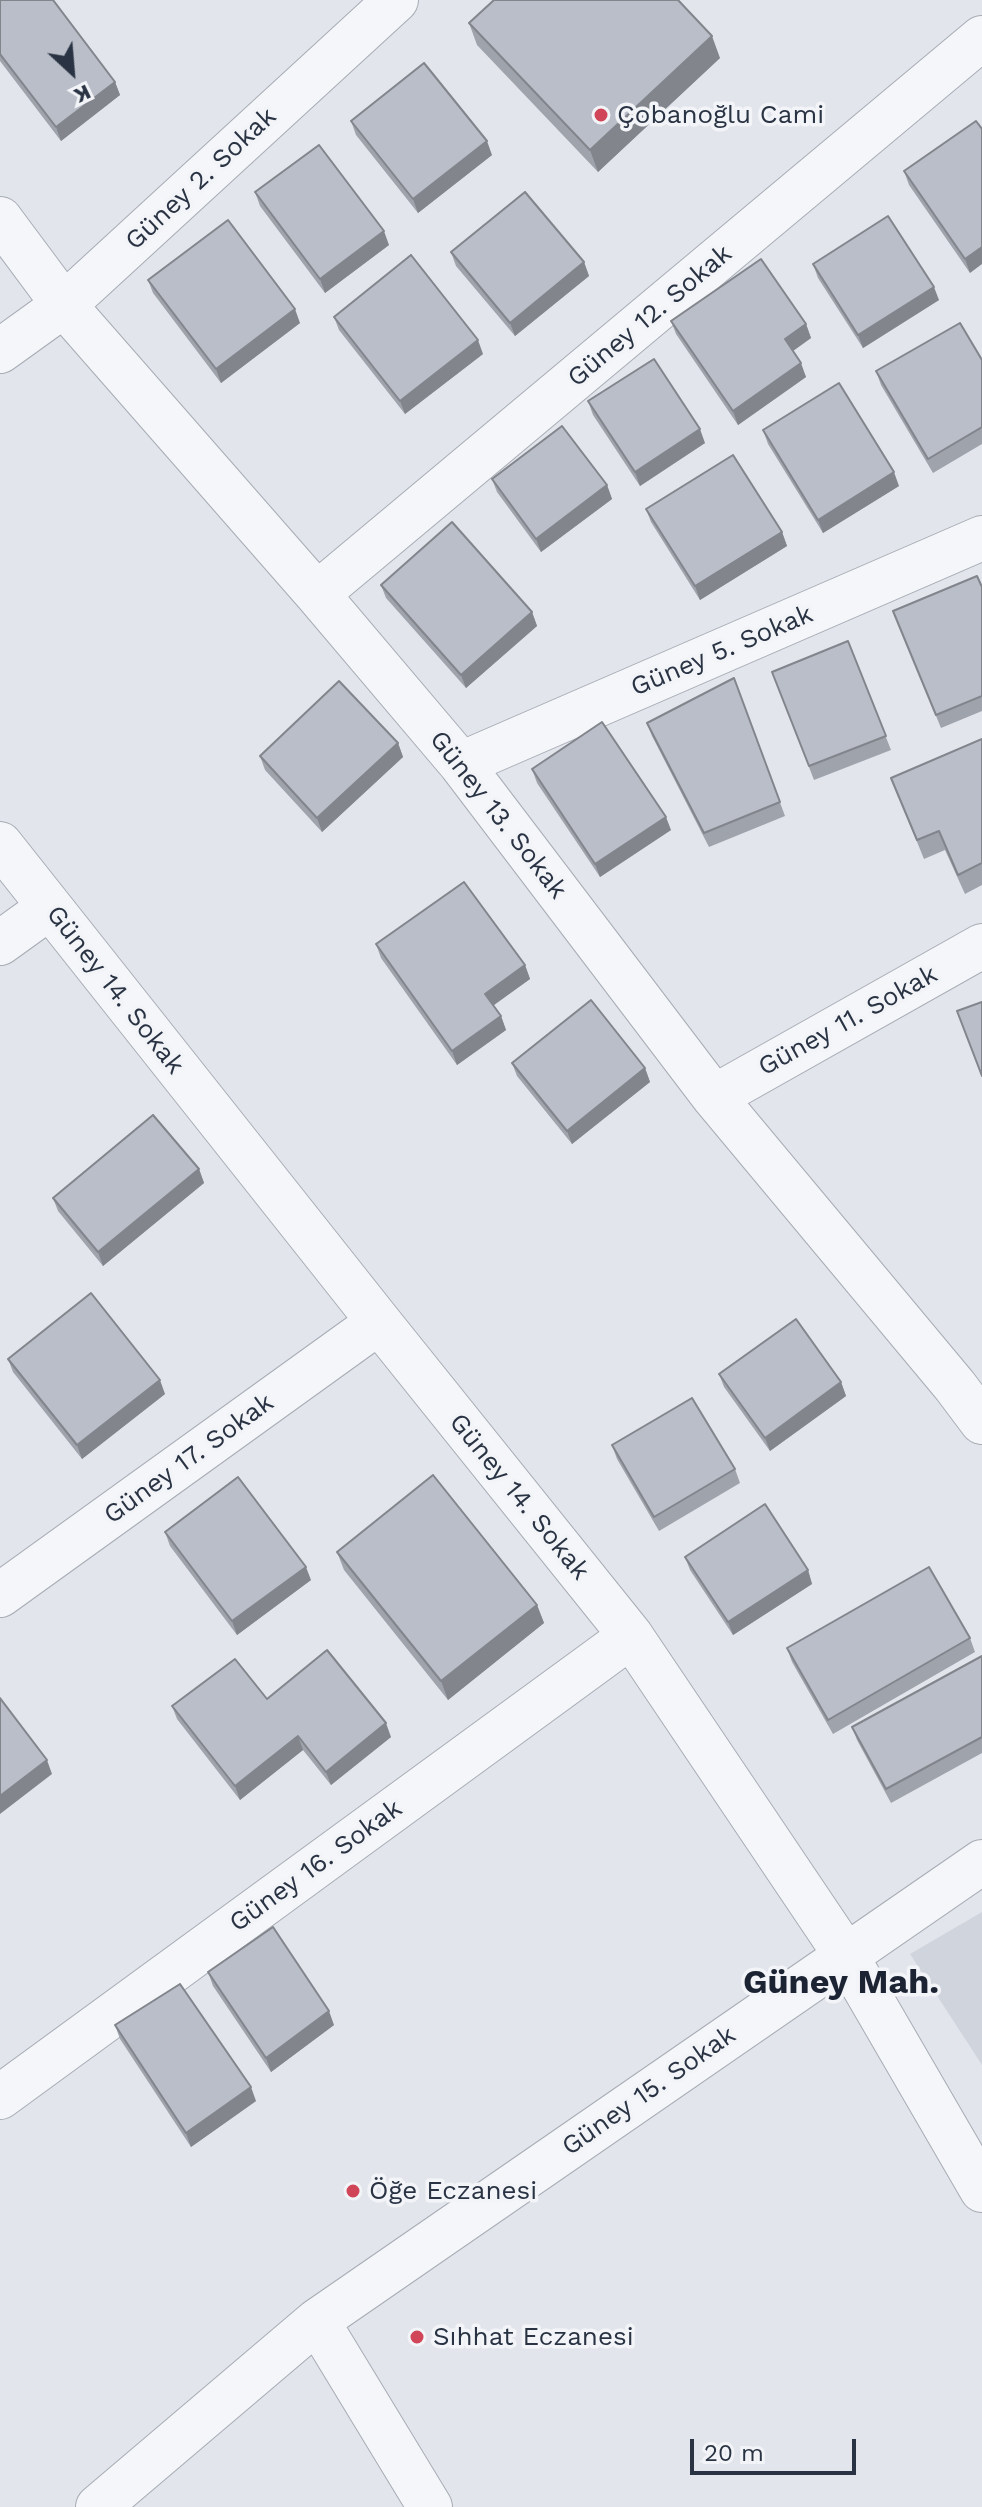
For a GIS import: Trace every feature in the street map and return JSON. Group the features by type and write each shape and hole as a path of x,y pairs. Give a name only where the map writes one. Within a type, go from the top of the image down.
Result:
{"street":[{"name":"Güney 2. Sokak","path":"0,351 64,305 396,0"},
{"name":"Güney 12. Sokak","path":"317,594 982,38"},
{"name":"Güney 13. Sokak","path":"0,219 64,305 461,764 714,1097 969,1382 982,1422"},
{"name":"Güney 5. Sokak","path":"461,764 982,538"},
{"name":"Güney 14. Sokak","path":"0,844 631,1636 845,1954 982,2190"},
{"path":"0,943 50,907"},
{"name":"Güney 11. Sokak","path":"714,1097 982,946"},
{"name":"Güney 17. Sokak","path":"0,1595 379,1322"},
{"name":"Güney 16. Sokak","path":"0,2097 631,1636"},
{"name":"Güney 15. Sokak","path":"98,2507 317,2321 982,1862"},
{"path":"317,2321 430,2507"}],"shaded area":[{"path":"982,1912 982,2065 910,1954"}],"building":[{"path":"0,0 53,0 115,82 56,127 0,54"},
{"name":"Çobanoğlu Cami","path":"494,0 678,0 712,36 590,150 469,23"},
{"path":"424,63 487,141 413,199 351,121"},
{"path":"976,121 982,129 982,247 965,259 904,171"},
{"path":"319,145 384,231 320,279 255,192"},
{"path":"525,192 584,262 510,323 451,252"},
{"path":"888,216 934,287 858,335 813,264"},
{"path":"228,220 295,309 216,369 148,280"},
{"path":"411,255 478,340 400,401 334,317"},
{"path":"761,259 806,324 785,339 801,363 733,411 671,321"},
{"path":"960,323 982,360 982,427 928,459 876,371"},
{"path":"654,359 700,429 635,472 588,401"},
{"path":"839,383 894,472 818,520 763,430"},
{"path":"562,426 607,485 536,539 492,479"},
{"path":"733,455 782,532 695,586 646,509"},
{"path":"452,522 532,612 461,675 381,585"},
{"path":"977,576 982,587 982,696 936,715 893,611"},
{"path":"848,641 886,736 809,766 772,672"},
{"path":"734,678 780,802 704,833 647,723"},
{"path":"339,681 398,743 317,818 260,756"},
{"path":"602,722 666,817 595,864 532,769"},
{"path":"982,739 982,863 958,875 939,831 917,840 891,778"},
{"path":"464,882 525,965 485,994 501,1016 452,1051 376,944"},
{"path":"591,1000 645,1068 567,1131 512,1063"},
{"path":"982,1002 982,1076 957,1011"},
{"path":"153,1115 199,1169 98,1252 53,1198"},
{"path":"91,1293 160,1380 77,1445 8,1359"},
{"path":"796,1319 841,1382 765,1438 719,1374"},
{"path":"692,1398 735,1469 654,1517 612,1445"},
{"path":"433,1475 537,1605 441,1681 337,1552"},
{"path":"238,1477 306,1567 232,1621 165,1532"},
{"path":"765,1504 808,1570 728,1622 685,1557"},
{"path":"929,1567 970,1638 828,1720 787,1648"},
{"path":"327,1650 386,1723 326,1772 298,1736 235,1786 172,1706 235,1659 267,1699"},
{"path":"982,1656 982,1737 886,1789 852,1727"},
{"path":"0,1698 47,1760 0,1796"},
{"path":"273,1927 329,2011 266,2058 208,1972"},
{"path":"180,1984 251,2087 186,2133 115,2025"}],"place":[{"name":"Çobanoğlu Cami","path":"601,115"},
{"name":"Öğe Eczanesi","path":"353,2191"},
{"name":"Sıhhat Eczanesi","path":"417,2337"}],"district":[{"name":"Güney Mah.","path":"841,1983"}]}
